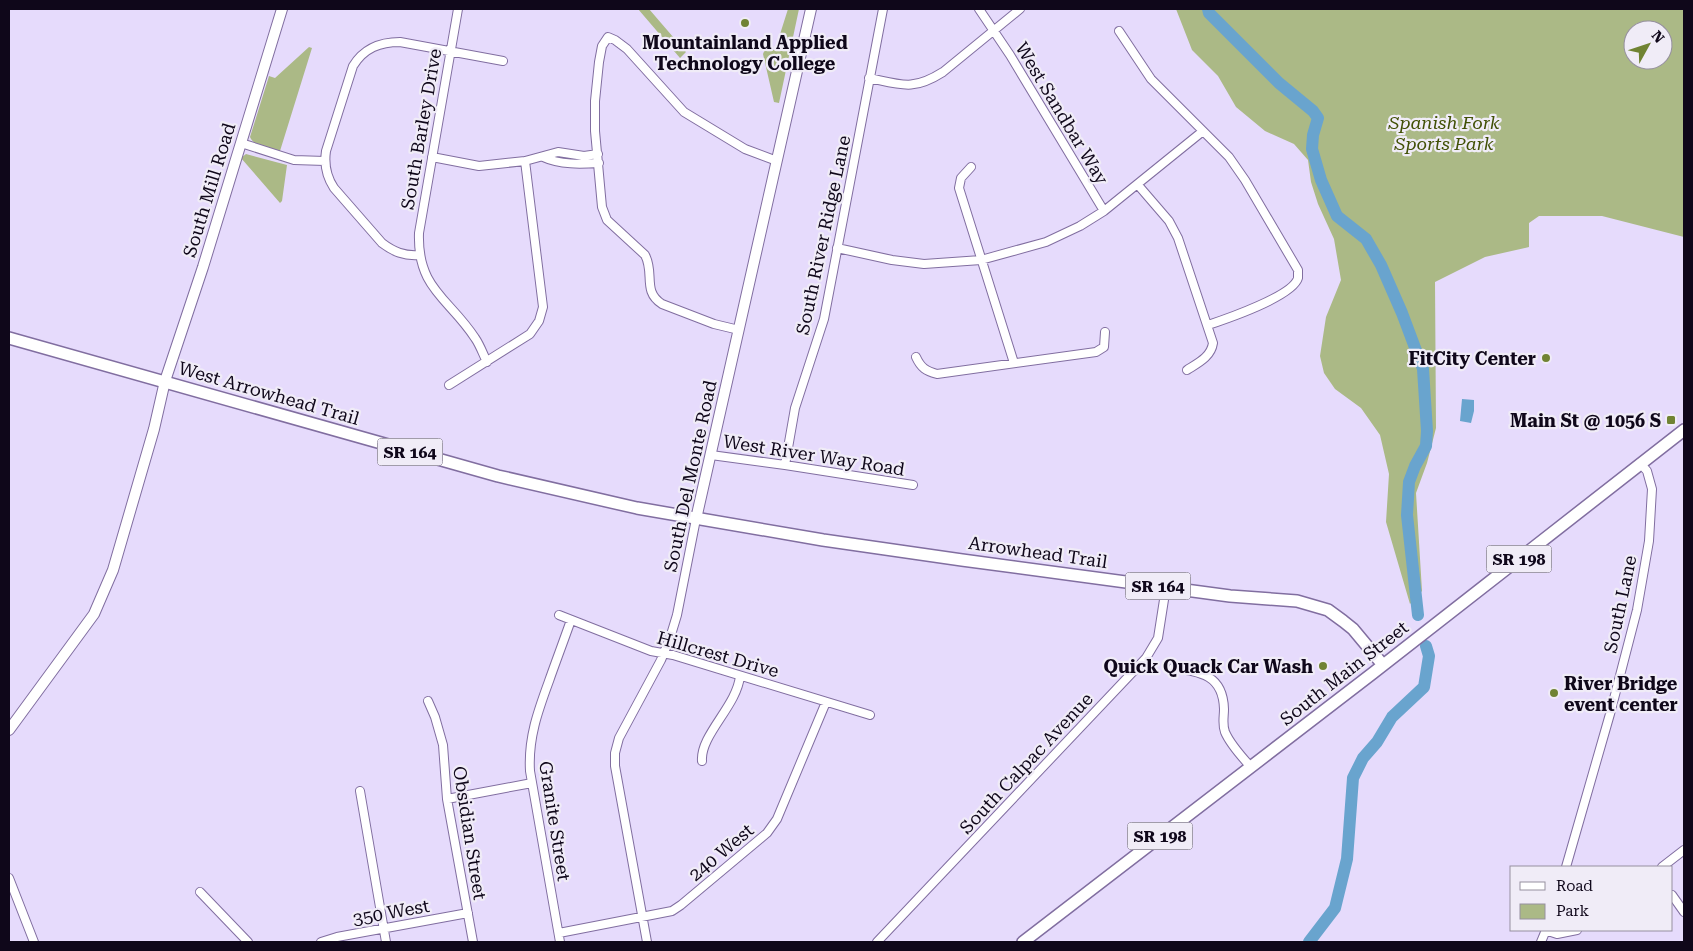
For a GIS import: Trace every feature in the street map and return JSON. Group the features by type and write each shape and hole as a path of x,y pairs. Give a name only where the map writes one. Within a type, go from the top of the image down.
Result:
{"main road":[{"name":"West Arrowhead Trail","path":"9,338 498,476 599,500 696,519"},
{"name":"South Main Street","path":"1023,942 1684,430"},
{"name":"Arrowhead Trail","path":"696,519 962,560 1230,596 1298,601 1328,610 1339,618 1353,629 1383,665"}],"street":[{"name":"South Mill Road","path":"9,730 94,614 113,570 165,381 203,267 282,9"},
{"name":"South Barley Drive","path":"458,9 418,233 419,255 424,272 432,286 476,338 487,362"},
{"name":"South Del Monte Road","path":"647,942 615,766 615,753 622,732 664,654 676,615 811,9"},
{"name":"South River Ridge Lane","path":"785,465 795,408 824,319 883,9"},
{"name":"West Sandbar Way","path":"979,9 1010,55 1104,211"},
{"path":"869,78 910,86 930,80 943,72 1020,9"},
{"path":"1119,31 1151,79 1229,157 1246,180 1298,270 1298,277 1293,285 1263,304 1208,325"},
{"path":"739,330 702,320 662,304 655,299 650,286 649,262 645,255 607,220 602,207 599,158 595,131 596,88 601,51 608,37 627,49 684,112 744,149 777,161"},
{"path":"419,255 399,254 390,250 382,243 334,188 326,172 325,161 353,66 358,57 374,46 391,42 400,42 503,61"},
{"path":"837,248 892,260 924,264 981,260 1046,242 1080,226 1104,211 1203,131"},
{"path":"241,144 294,160 325,161"},
{"path":"432,158 479,166 526,161 558,152 599,158"},
{"path":"449,385 530,334 539,321 543,307 526,161"},
{"path":"971,167 961,178 959,188 1014,363"},
{"path":"1138,185 1170,221 1178,238 1213,343 1212,350 1206,357 1187,370"},
{"path":"916,357 920,366 927,371 937,374 1096,352 1104,347 1105,332"},
{"name":"West River Way Road","path":"711,455 913,486"},
{"name":"South Lane","path":"1566,866 1610,714 1636,610 1649,541 1652,489 1647,471 1640,463"},
{"name":"South Calpac Avenue","path":"877,942 1146,658 1158,638 1166,587"},
{"name":"Hillcrest Drive","path":"559,615 651,651 672,655 870,715"},
{"name":"Granite Street","path":"560,942 529,760 533,725 572,620"},
{"path":"1173,668 1210,677 1220,690 1225,733 1250,766"},
{"path":"702,761 704,747 736,692 740,676"},
{"name":"Obsidian Street","path":"428,701 435,716 443,744 447,799 473,942"},
{"name":"240 West","path":"559,934 667,913 677,908 770,830 777,820 826,702"},
{"path":"447,799 532,783"},
{"path":"360,791 386,942"},
{"path":"1663,866 1684,850"},
{"path":"9,878 34,942"},
{"path":"200,892 248,942"},
{"path":"1673,896 1684,912"},
{"name":"350 West","path":"321,942 337,937 468,913"},
{"path":"1549,931 1557,934 1572,931"}],"green space":[{"path":"638,9 649,9 686,52 680,58"},
{"path":"788,9 799,9 779,103 774,102 763,54 765,49 775,50"},
{"name":"Spanish Fork Sports Park","path":"1176,9 1684,9 1684,237 1602,216 1539,216 1529,223 1529,247 1485,257 1435,282 1436,428 1427,463 1416,493 1422,591 1410,604 1386,522 1389,474 1380,435 1361,408 1335,389 1324,373 1320,356 1326,317 1341,280 1334,239 1318,204 1311,182 1308,160 1294,144 1265,131 1236,107 1218,76 1192,50"},
{"path":"309,47 312,48 280,151 255,143 250,137 269,76 275,78"},
{"path":"246,154 287,165 282,201 280,203 241,158"}],"water":[{"path":"1462,399 1474,400 1471,423 1460,421"}],"waterway":[{"path":"1208,9 1209,13 1279,83 1313,111 1318,118 1313,135 1312,149 1321,180 1337,216 1366,239 1381,265 1423,369 1427,431 1426,446 1409,482 1407,515 1418,615"},
{"path":"1309,942 1335,908 1347,859 1353,778 1363,758 1377,742 1392,717 1424,687 1429,656 1426,646"}],"place":[{"name":"Mountainland Applied Technology College","path":"745,23"},
{"name":"FitCity Center","path":"1546,358"},
{"name":"Main St @ 1056 S","path":"1671,420"},
{"name":"Quick Quack Car Wash","path":"1323,666"},
{"name":"River Bridge event center","path":"1554,693"}]}
